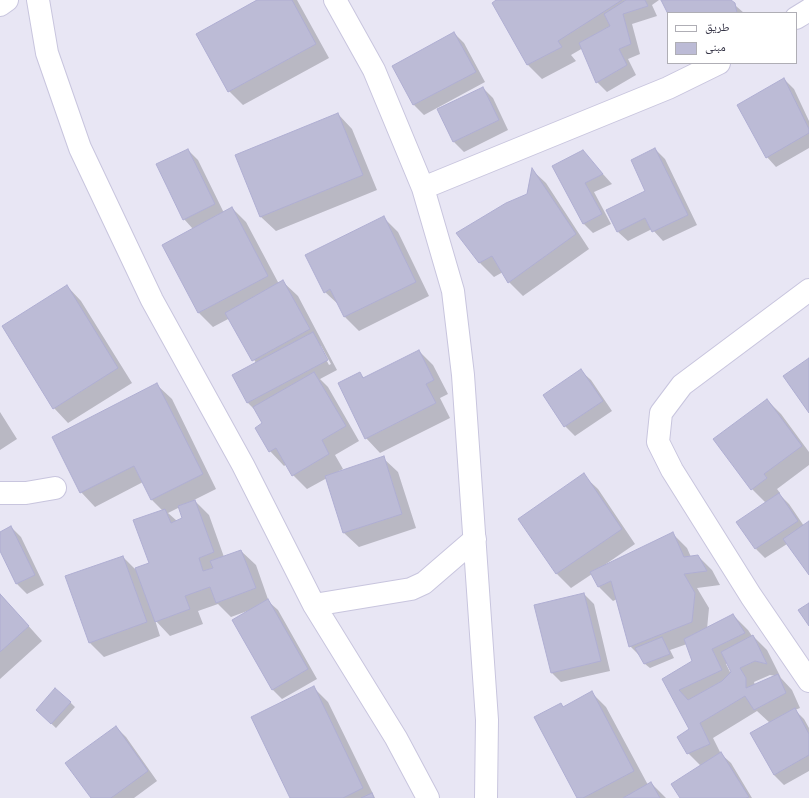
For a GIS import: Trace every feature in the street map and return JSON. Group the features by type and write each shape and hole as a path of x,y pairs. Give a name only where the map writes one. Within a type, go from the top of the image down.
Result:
{"street":[{"path":"0,5 7,0"},
{"path":"38,0 47,53 80,148 152,300 243,465 314,605 396,738 428,798"},
{"path":"335,0 374,70 423,188 453,291 463,375 487,720 486,798"},
{"path":"797,17 809,10"},
{"path":"423,188 668,88 717,64"},
{"path":"809,290 682,385 661,413 658,442 672,470 809,682"},
{"path":"0,493 26,493 55,488"},
{"path":"314,605 411,590 424,582 475,539"}],"building":[{"path":"257,0 292,0 316,44 228,92 196,34"},
{"path":"496,0 622,0 558,41 562,47 527,65 492,3"},
{"path":"626,0 645,0 648,6 623,14 631,44 619,49 627,65 596,83 579,43 610,26 604,14"},
{"path":"661,0 731,0 735,3 737,12 667,12"},
{"path":"454,32 476,72 413,105 392,66"},
{"path":"784,78 809,129 809,133 766,158 737,105"},
{"path":"483,87 499,120 453,142 437,109"},
{"path":"338,113 363,175 260,217 235,155"},
{"path":"655,148 688,215 652,232 645,218 617,232 606,210 645,191 631,160"},
{"path":"188,149 215,204 183,220 156,164"},
{"path":"583,150 603,174 585,183 602,214 583,224 552,166"},
{"path":"532,168 576,234 508,283 492,256 479,263 456,233 506,203 527,194"},
{"path":"232,207 268,276 198,313 162,245"},
{"path":"384,216 416,282 344,317 330,289 324,293 305,255"},
{"path":"283,280 310,329 252,361 225,313"},
{"path":"67,285 118,368 53,409 2,326"},
{"path":"313,332 328,360 247,403 232,375"},
{"path":"419,350 434,380 426,384 436,403 365,439 338,383 360,372 363,378"},
{"path":"809,358 809,413 783,376"},
{"path":"581,369 603,401 564,427 543,395"},
{"path":"314,372 346,426 322,440 329,454 292,476 276,448 269,452 255,428 262,423 253,407"},
{"path":"157,383 203,474 151,500 134,466 80,493 52,437"},
{"path":"767,399 802,446 764,474 767,478 751,490 713,439"},
{"path":"384,456 402,514 343,533 325,476"},
{"path":"584,473 622,529 556,574 518,519"},
{"path":"779,493 798,521 755,549 736,522"},
{"path":"195,500 214,552 199,558 203,571 213,568 210,561 241,550 256,588 216,603 210,587 185,596 190,609 155,622 135,568 149,563 133,520 165,509 171,523 182,518 178,506"},
{"path":"809,521 809,575 783,539"},
{"path":"11,526 35,575 16,584 0,551 0,532"},
{"path":"673,532 684,557 698,555 707,571 684,574 695,593 692,622 629,647 611,581 598,587 590,572"},
{"path":"123,556 147,622 89,643 65,576"},
{"path":"584,593 601,661 551,673 534,605"},
{"path":"0,594 29,626 0,652"},
{"path":"268,599 308,669 272,690 232,620"},
{"path":"809,603 809,626 798,610"},
{"path":"733,614 745,633 712,649 722,670 679,690 688,700 722,681 731,672 721,652 753,635 767,664 755,661 740,668 746,678 746,688 778,674 786,693 754,710 745,696 700,723 710,744 687,754 677,737 689,729 662,679 692,661 684,639"},
{"path":"662,637 670,654 644,664 635,648"},
{"path":"314,686 363,788 343,798 290,798 251,717"},
{"path":"55,688 71,702 51,724 36,710"},
{"path":"592,691 634,771 583,798 577,798 534,717 561,703 563,707"},
{"path":"795,708 809,734 809,755 774,775 750,733"},
{"path":"116,726 148,771 111,798 91,798 65,763"},
{"path":"721,752 749,797 680,798 671,784"},
{"path":"651,782 660,798 623,798"},
{"path":"372,793 374,798 361,798"}]}
